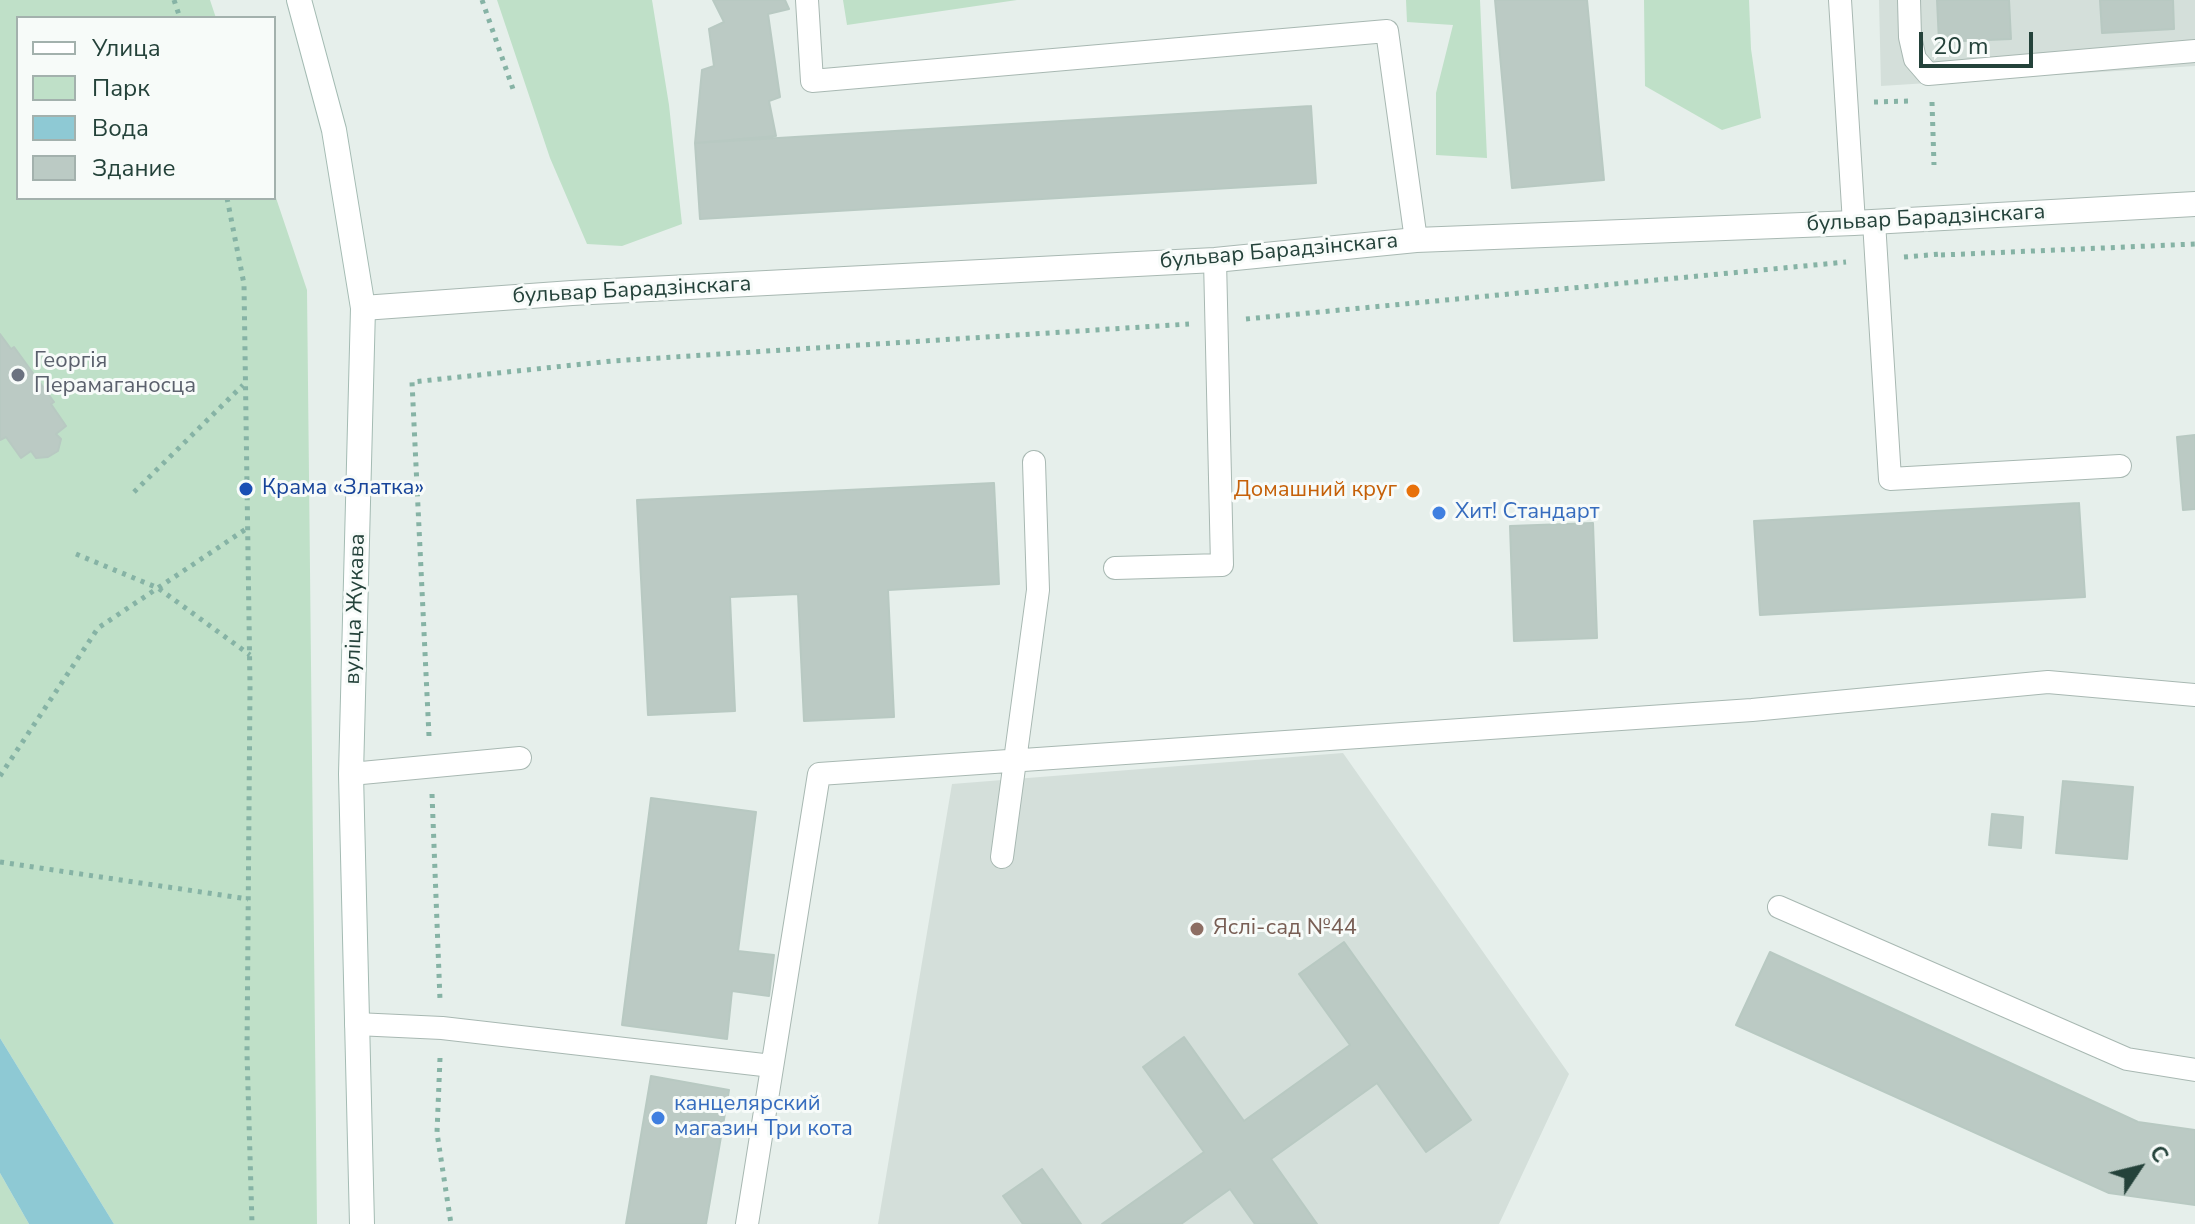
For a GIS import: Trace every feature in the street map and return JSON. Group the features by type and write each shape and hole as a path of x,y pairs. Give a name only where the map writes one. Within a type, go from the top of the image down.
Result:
{"street":[{"name":"вуліца Жукава","path":"299,0 334,130 363,308 351,774 362,1224"},
{"name":"бульвар Барадзінскага","path":"363,308 587,292 1215,260 1416,240 1864,223 2195,204"}],"lane":[{"path":"807,0 812,81 1387,31 1416,240"},
{"path":"1840,0 1864,223 1876,259 1890,479 2120,466"},
{"path":"1909,0 1910,37 1915,59 1928,74 2195,51"},
{"path":"1115,568 1222,565 1215,260"},
{"path":"1002,857 1038,590 1034,462"},
{"path":"747,1224 819,774 1737,711 2048,682 2195,695"},
{"path":"351,774 520,758"},
{"path":"1779,907 2127,1059 2195,1070"},
{"path":"356,1024 442,1028 772,1066"}],"path":[{"path":"482,0 513,89"},
{"path":"1934,165 1932,100 1948,99"},
{"path":"227,200 244,284 243,385 250,655 247,1053 252,1224"},
{"path":"1941,255 2195,244"},
{"path":"451,1224 437,1133 442,1028 412,382 612,361 1217,322 1876,259"},
{"path":"134,492 243,385"},
{"path":"0,776 98,628 247,529"},
{"path":"76,554 158,588 250,655"},
{"path":"0,862 248,899"}],"shaded area":[{"path":"1879,0 2195,0 2195,66 1881,86"},
{"name":"Яслі-сад №44","path":"1343,753 1569,1074 1499,1224 878,1224 952,784"}],"green space":[{"path":"0,0 210,0 215,16 16,16 16,200 276,198 307,290 317,1224 114,1224 0,1038"},
{"path":"497,0 652,0 669,105 682,224 622,246 587,244 550,158"},
{"path":"843,0 1017,0 847,25"},
{"path":"1406,0 1480,0 1487,158 1436,155 1436,93 1453,25 1407,22"},
{"path":"1644,0 1749,0 1751,49 1761,118 1722,130 1645,86"},
{"path":"0,1173 29,1224 0,1224"}],"water":[{"path":"0,1038 114,1224 29,1224 0,1173"}],"building":[{"path":"713,0 785,0 789,9 768,14 780,97 769,101 776,136 695,143 702,70 714,66 709,29 724,22"},
{"path":"1495,0 1587,0 1604,180 1512,188"},
{"path":"1937,0 2009,0 2011,39 1939,42"},
{"path":"2100,0 2173,0 2174,29 2102,33"},
{"path":"1311,106 1316,183 700,219 695,143"},
{"name":"Георгія Перамаганосца","path":"0,334 11,349 14,347 54,402 51,404 66,426 56,434 61,439 58,451 48,457 36,458 31,451 21,458 6,437 0,440"},
{"path":"2195,435 2195,509 2183,510 2177,437"},
{"path":"994,483 999,584 888,590 894,717 804,721 798,594 730,597 735,711 648,715 637,500"},
{"path":"2079,503 2085,597 1760,615 1754,521"},
{"path":"1593,523 1597,638 1514,641 1510,526"},
{"path":"2063,781 2133,787 2127,859 2056,853"},
{"path":"651,798 756,812 738,951 774,955 769,996 732,991 727,1039 622,1025"},
{"path":"1992,814 2023,817 2021,848 1989,845"},
{"path":"1344,942 1471,1120 1426,1152 1377,1083 1271,1159 1317,1224 1255,1224 1230,1189 1181,1224 1102,1224 1204,1152 1143,1067 1184,1037 1244,1121 1350,1045 1299,974"},
{"path":"1770,952 2138,1122 2195,1130 2195,1205 2109,1193 1736,1025"},
{"path":"651,1076 729,1090 706,1224 626,1224"},
{"path":"1042,1169 1081,1224 1023,1224 1003,1196"}],"place":[{"name":"Георгія Перамаганосца","path":"18,375"},
{"name":"Крама «Златка»","path":"246,489"},
{"name":"Домашний круг","path":"1413,491"},
{"name":"Хит! Стандарт","path":"1439,513"},
{"name":"Яслі-сад №44","path":"1197,929"},
{"name":"канцелярский магазин Три кота","path":"658,1118"}]}
